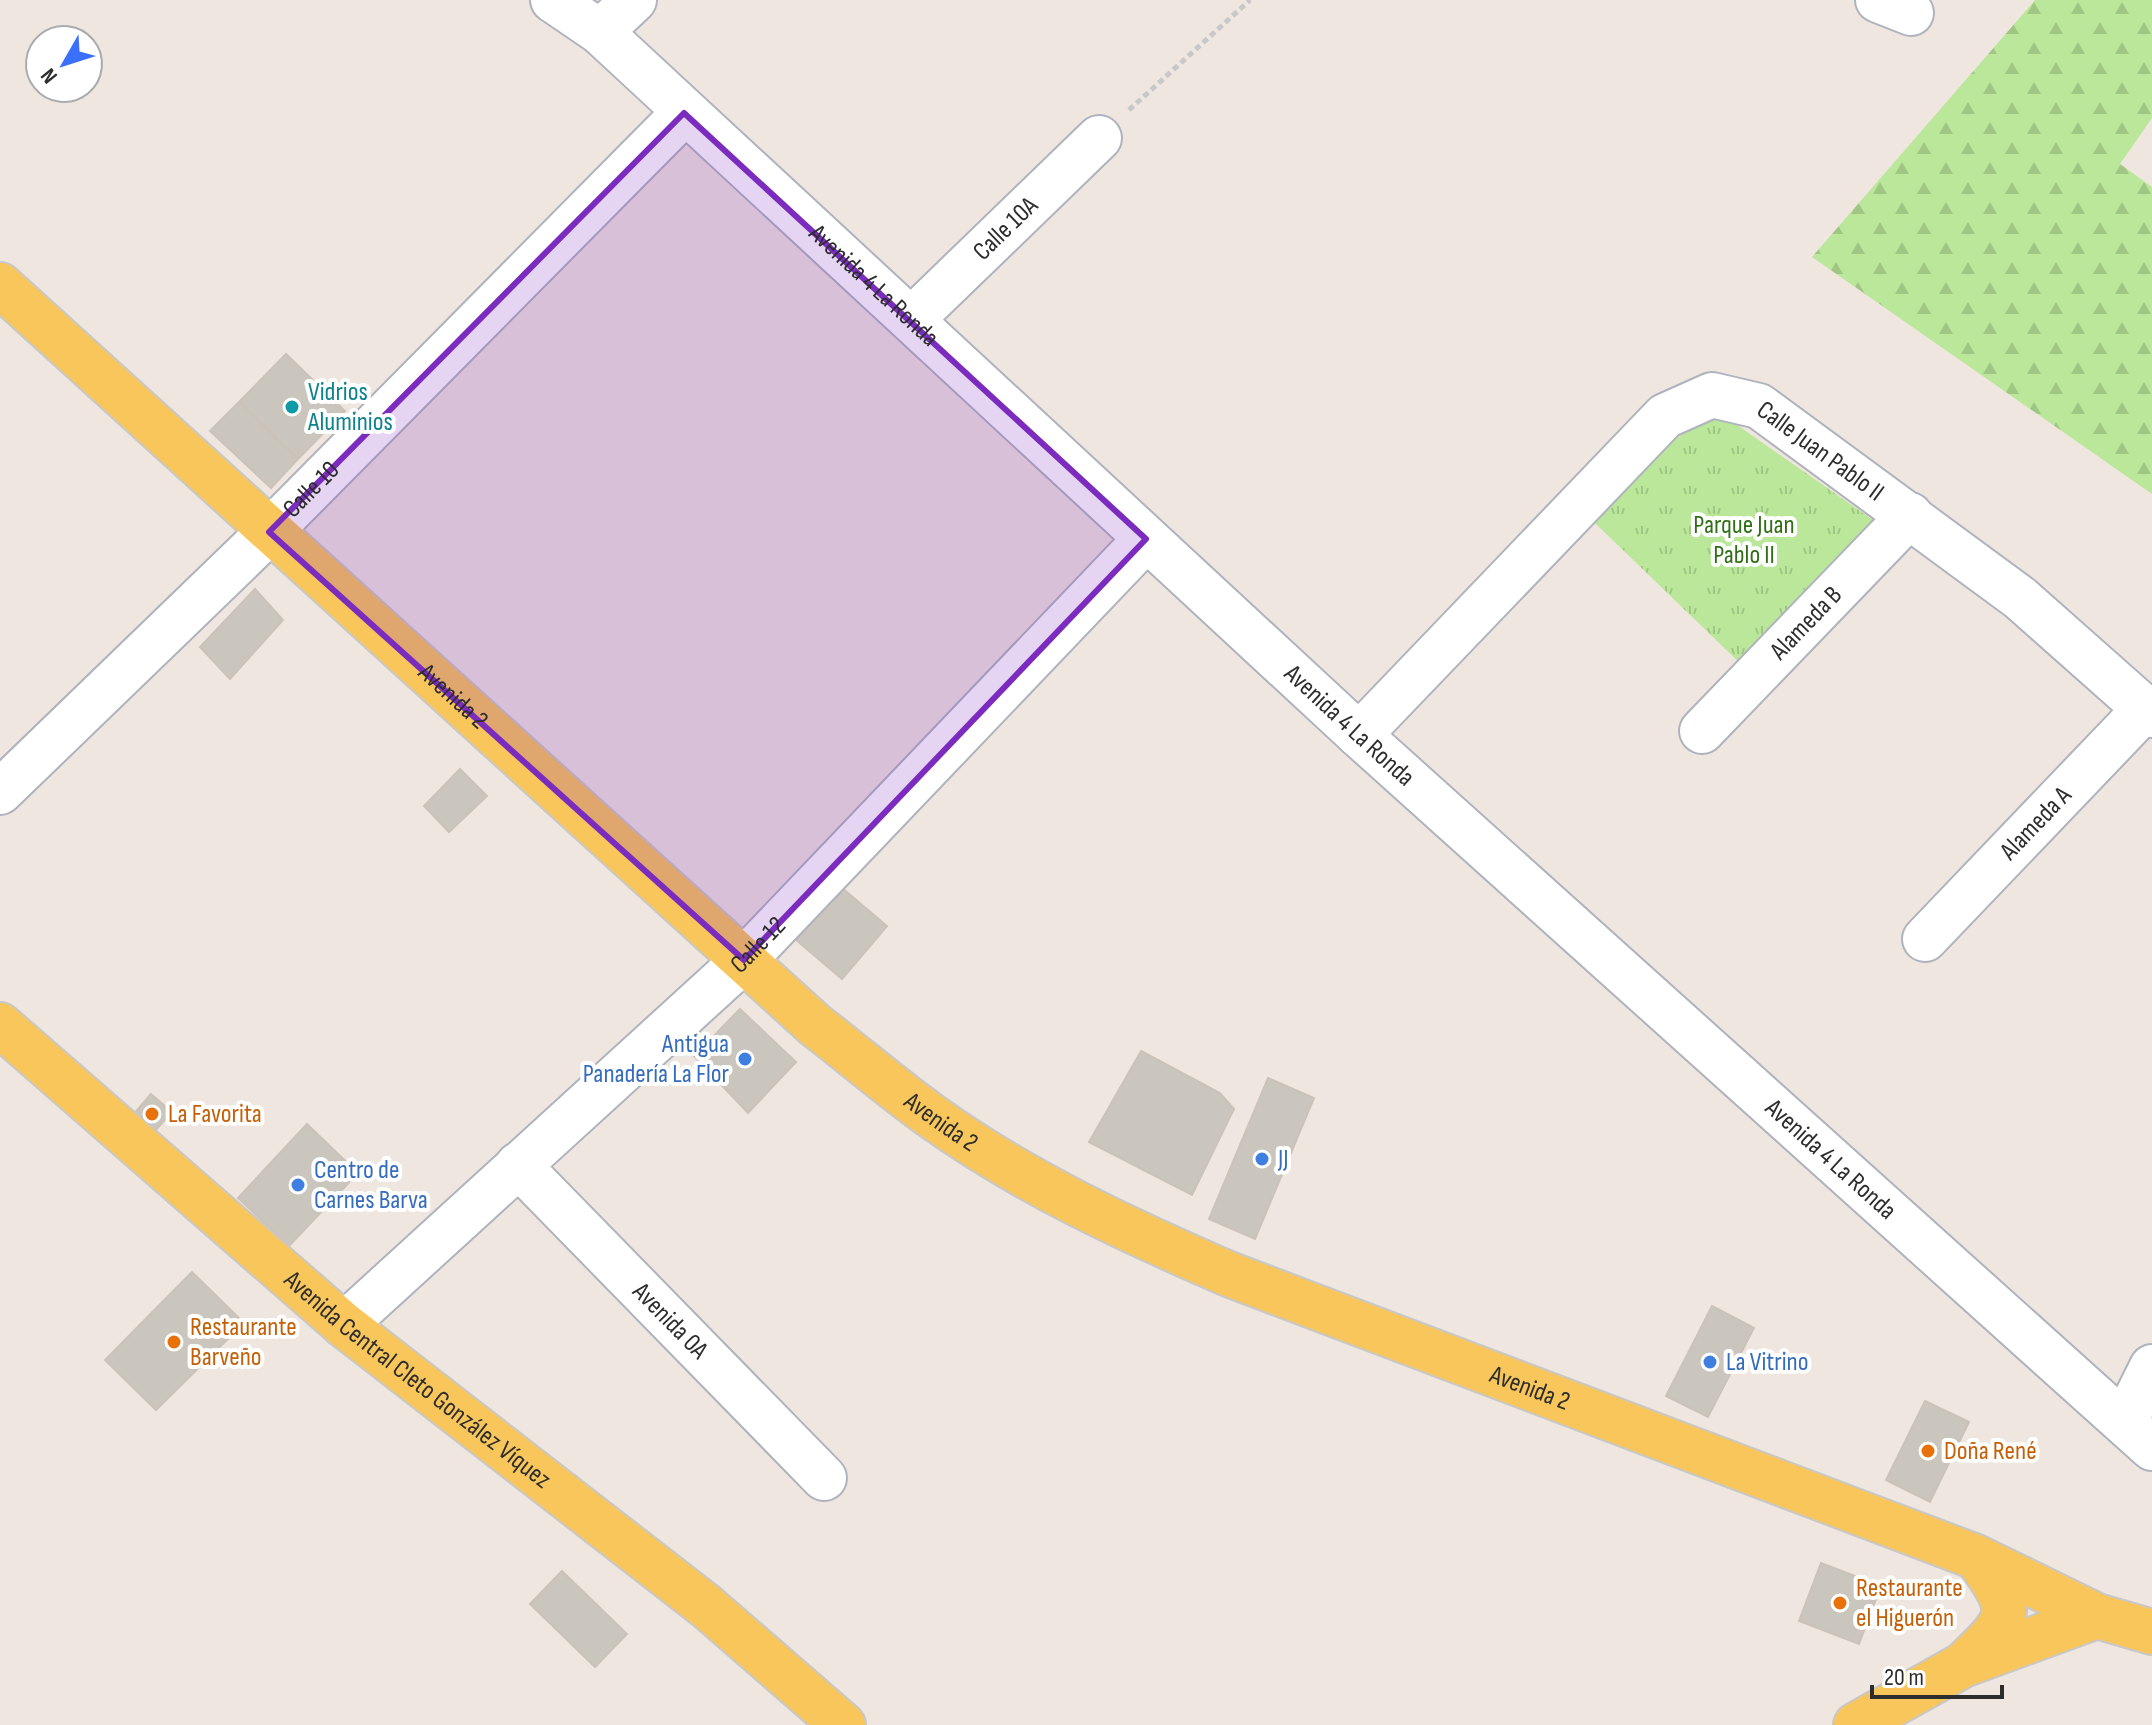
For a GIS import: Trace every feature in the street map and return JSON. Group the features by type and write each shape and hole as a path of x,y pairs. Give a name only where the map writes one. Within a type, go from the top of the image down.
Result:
{"main road":[{"name":"Avenida 2","path":"0,285 815,1025 931,1116 1023,1175 1113,1224 1231,1275 1976,1557 2097,1616 2152,1632"},
{"name":"Avenida Central Cleto González Víquez","path":"0,1025 344,1325 706,1606 843,1725"},
{"path":"1963,1665 1998,1632 2006,1607 1999,1587 1976,1557"},
{"path":"1856,1725 1963,1665 2097,1616"}],"street":[{"name":"Avenida 4 La Ronda","path":"553,0 600,32 1359,735 2139,1435"},
{"path":"600,32 634,0"},
{"name":"Calle 10","path":"0,792 269,532 684,113"},
{"name":"Calle 10A","path":"912,319 1099,138"},
{"name":"Calle Juan Pablo II","path":"1359,735 1665,416 1712,395 1759,406 1910,515 2020,598 2149,712"},
{"name":"Alameda B","path":"1702,731 1910,515"},
{"name":"Calle 12","path":"344,1325 744,960 1146,539"},
{"name":"Alameda A","path":"1925,939 2149,712"},
{"name":"Avenida 0A","path":"518,1165 824,1478"},
{"path":"2139,1435 2152,1367"}],"path":[{"path":"1099,138 1250,0"}],"highlighted area":[{"path":"684,113 1146,539 744,960 269,532"}],"green space":[{"path":"2035,0 2152,0 2152,118 2120,164 2152,187 2152,494 1812,257"},
{"name":"Parque Juan Pablo II","path":"1715,420 1730,420 1883,527 1746,669 1595,523 1664,448 1697,426"}],"building":[{"name":"Vidrios Aluminios","path":"286,354 345,411 298,459 239,402"},
{"path":"239,402 298,459 271,488 210,431"},
{"path":"255,589 283,620 230,679 200,647"},
{"path":"460,769 487,796 449,832 424,806"},
{"path":"841,887 887,926 842,979 796,940"},
{"name":"Antigua Panadería La Flor","path":"740,1009 796,1062 748,1113 694,1056"},
{"path":"1141,1051 1220,1093 1234,1109 1192,1195 1089,1142"},
{"name":"JJ","path":"1268,1078 1314,1098 1255,1239 1209,1219"},
{"name":"La Favorita","path":"151,1094 172,1112 152,1134 132,1116"},
{"name":"Centro de Carnes Barva","path":"307,1124 358,1173 289,1246 238,1198"},
{"name":"Restaurante Barveño","path":"192,1272 244,1323 156,1410 105,1360"},
{"name":"La Vitrino","path":"1712,1306 1754,1328 1708,1417 1666,1396"},
{"name":"Doña René","path":"1925,1401 1969,1422 1930,1502 1886,1480"},
{"name":"Restaurante el Higuerón","path":"1821,1563 1881,1586 1859,1644 1799,1621"},
{"path":"562,1571 627,1634 595,1667 530,1604"}],"place":[{"name":"Vidrios Aluminios","path":"292,407"},
{"name":"Antigua Panadería La Flor","path":"745,1059"},
{"name":"La Favorita","path":"152,1114"},
{"name":"JJ","path":"1262,1159"},
{"name":"Centro de Carnes Barva","path":"298,1185"},
{"name":"Restaurante Barveño","path":"174,1342"},
{"name":"La Vitrino","path":"1710,1362"},
{"name":"Doña René","path":"1928,1451"},
{"name":"Restaurante el Higuerón","path":"1840,1603"}]}
